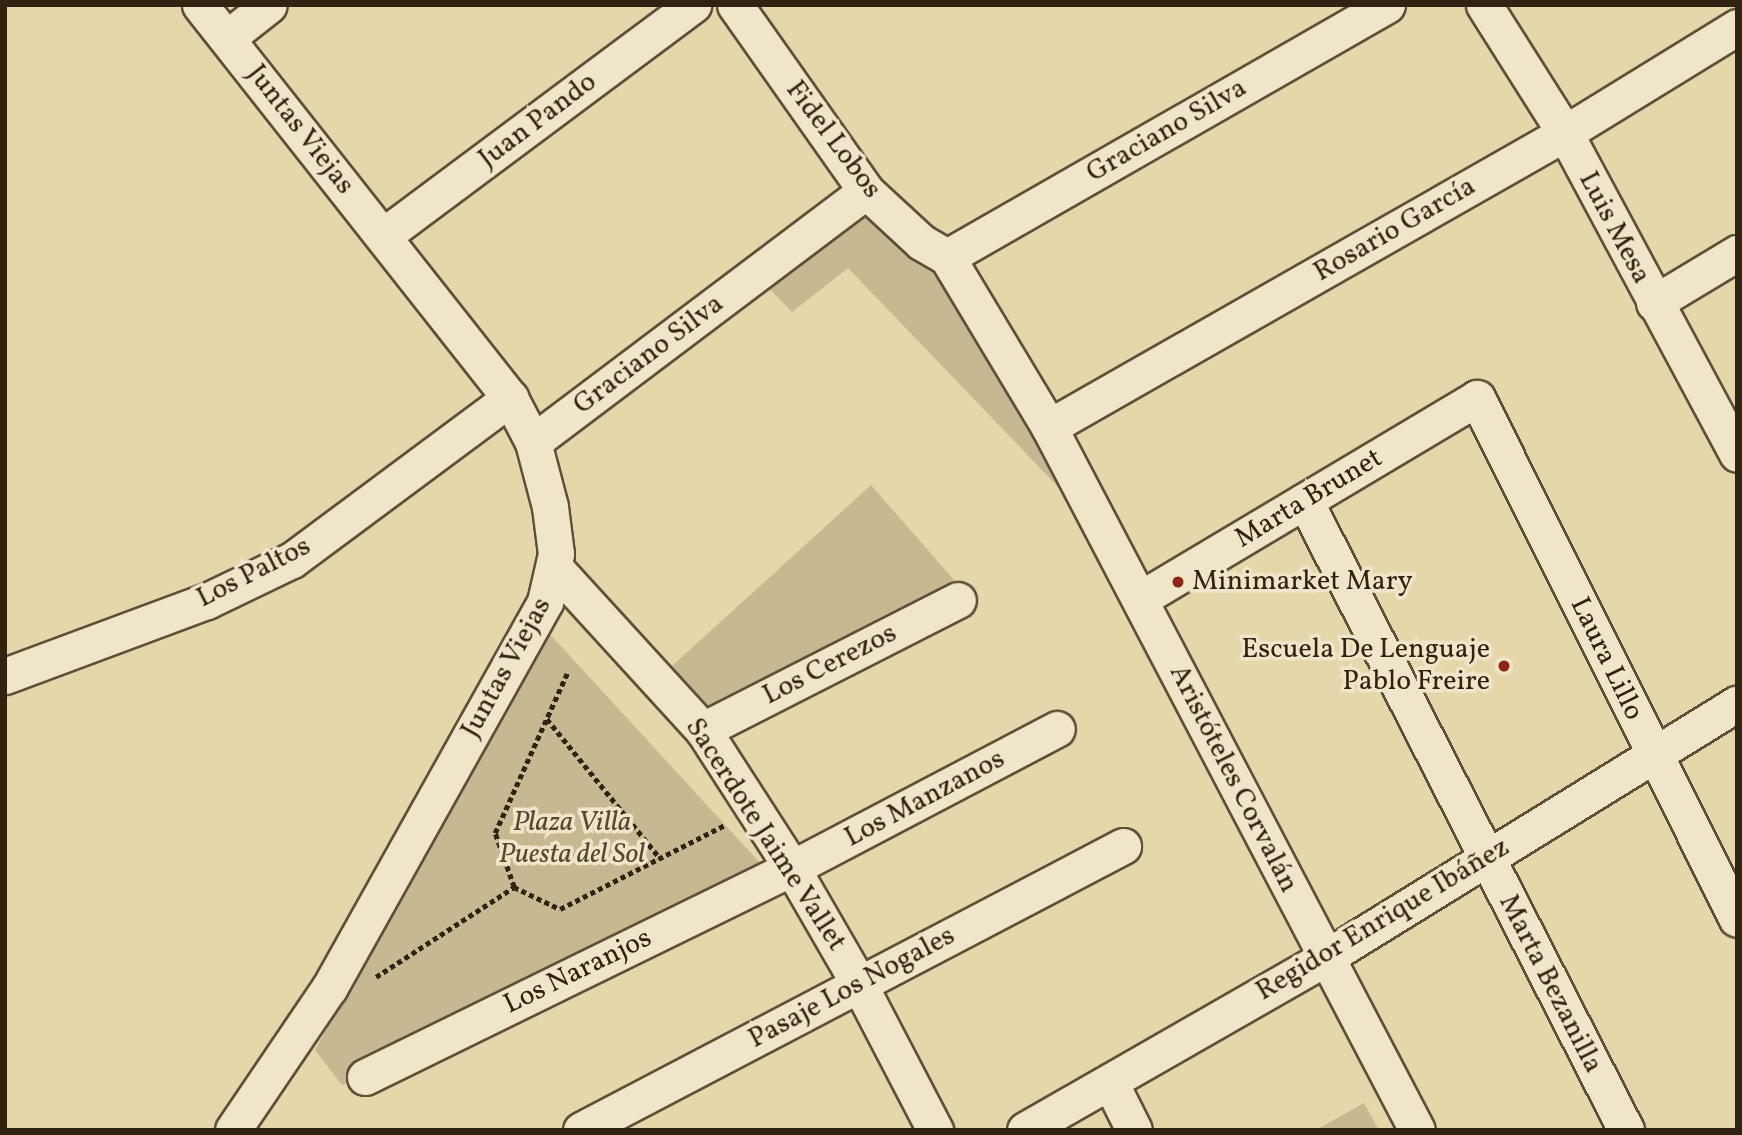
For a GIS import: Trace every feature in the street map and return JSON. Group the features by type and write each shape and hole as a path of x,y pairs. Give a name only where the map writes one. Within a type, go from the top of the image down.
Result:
{"street":[{"name":"Juntas Viejas","path":"200,5 510,398 533,442 550,507 555,568 545,602 329,988 233,1130"},
{"path":"227,38 269,5"},
{"name":"Juan Pando","path":"383,236 693,5"},
{"name":"Fidel Lobos","path":"735,5 866,191 921,242 947,257"},
{"name":"Graciano Silva","path":"947,257 1387,5"},
{"name":"Luis Mesa","path":"1484,5 1564,133 1737,454"},
{"name":"Rosario García","path":"1049,427 1564,133 1737,27"},
{"name":"Graciano Silva","path":"533,442 866,191"},
{"path":"1654,303 1737,253"},
{"name":"Aristóteles Corvalán","path":"947,257 1049,427 1325,958 1418,1130"},
{"name":"Los Paltos","path":"5,677 207,601 292,560 510,398"},
{"name":"Marta Brunet","path":"1140,599 1477,398"},
{"name":"Laura Lillo","path":"1477,398 1737,919"},
{"name":"Marta Bezanilla","path":"1305,501 1626,1130"},
{"name":"Sacerdote Jaime Vallet","path":"555,568 703,730 792,868 859,984 926,1127"},
{"name":"Los Cerezos","path":"703,730 958,600"},
{"name":"Regidor Enrique Ibáñez","path":"1025,1130 1111,1084 1325,958 1737,704"},
{"name":"Los Manzanos","path":"792,868 1057,729"},
{"name":"Pasaje Los Nogales","path":"581,1130 1123,846"},
{"name":"Los Naranjos","path":"365,1077 792,868"},
{"path":"1111,1084 1134,1130"}],"path":[{"path":"568,671 495,833 514,887 560,909 725,825"},
{"path":"547,719 660,858"},
{"path":"366,985 514,887"}],"green space":[{"path":"864,208 948,285 1054,460 1064,493 848,268 792,312 761,280"},
{"path":"871,485 954,580 708,714 672,666"},
{"name":"Plaza Villa Puesta del Sol","path":"548,632 773,877 342,1085 315,1050"},
{"path":"1364,1103 1379,1130 1316,1130"}],"place":[{"name":"Minimarket Mary","path":"1178,582"},
{"name":"Escuela De Lenguaje Pablo Freire","path":"1504,666"}]}
